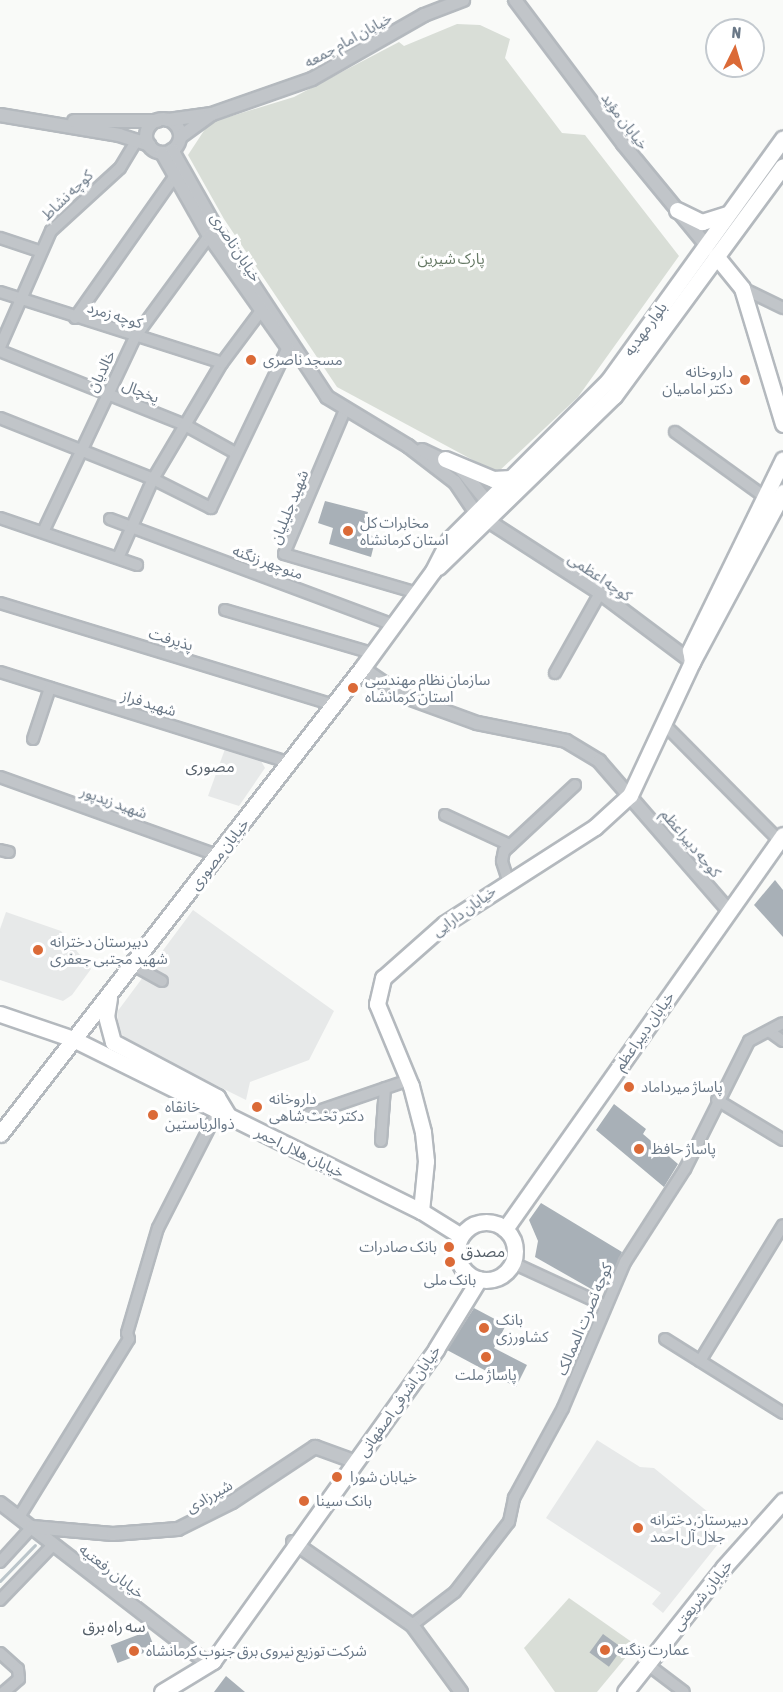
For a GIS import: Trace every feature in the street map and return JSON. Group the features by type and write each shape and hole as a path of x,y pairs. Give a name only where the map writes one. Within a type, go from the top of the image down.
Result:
{"main road":[{"name":"بلوار مهدیه","path":"716,253 729,212 783,138"},
{"name":"بلوار مهدیه","path":"487,513 587,415 783,166"},
{"path":"677,210 702,222 729,212"},
{"path":"716,253 742,288 783,424"},
{"name":"بلوار مهدیه","path":"487,513 511,478 587,415"},
{"path":"445,459 493,479 511,478"},
{"name":"خیابان دارایی","path":"692,662 690,650 765,490 783,459"},
{"path":"765,490 778,485 783,492"},
{"name":"خیابان دارایی","path":"421,1211 426,1161 409,1080 376,1005 383,978 403,956 508,880 595,827 630,795 666,726 692,662 783,492"},
{"name":"خیابان مصوری","path":"0,1133 334,705 433,571 487,513"},
{"name":"خیابان دبیراعظم","path":"505,1229 781,837"},
{"path":"109,996 106,1016 113,1042 217,1097 223,1114"},
{"name":"خیابان هلال احمر","path":"0,1014 73,1039 421,1211 461,1236"},
{"path":"481,1222 505,1229 515,1244 513,1263 495,1279 476,1278 459,1263 461,1236 481,1222"},
{"name":"خیابان اشرفی اصفهانی","path":"295,1544 447,1324 476,1278"},
{"name":"خیابان اشرفی اصفهانی","path":"162,1692 207,1663 295,1544 476,1278"},
{"name":"خیابان شریعتی","path":"625,1692 783,1501"}],"street":[{"name":"خیابان امام جمعه","path":"42,120 162,121 212,114 312,79 424,15 463,0"},
{"name":"خیابان مؤید","path":"515,0 677,210 716,253"},
{"name":"خیابان امام جمعه","path":"180,137 212,114"},
{"path":"1,116 42,120 143,142 167,152 180,137 177,126 162,121 148,128 143,142"},
{"name":"کوچه نشاط","path":"0,349 18,298 39,251 51,231 120,168 143,142"},
{"name":"خیابان ناصری","path":"167,152 174,177 209,236 260,312 290,346"},
{"name":"خیابان ناصری","path":"167,152 290,346 320,389 345,410 408,446 455,482 487,513"},
{"path":"75,318 174,177"},
{"name":"خالدیان","path":"43,532 80,448 135,337 209,236"},
{"path":"0,238 39,251"},
{"path":"742,288 783,308"},
{"name":"کوچه زمرد","path":"0,292 75,318 222,363"},
{"path":"118,558 153,479 222,363 260,312"},
{"path":"0,418 153,479 211,508 234,452 290,346"},
{"name":"یخچال","path":"0,349 185,425 234,452"},
{"name":"شهید جلیلیان","path":"345,410 284,554 417,593"},
{"path":"675,432 765,490"},
{"name":"خیابان ناصری","path":"408,446 445,459 468,475 487,513"},
{"name":"کوچه اعظمی","path":"487,513 692,662"},
{"path":"0,518 137,565"},
{"name":"منوچهر زنگنه","path":"110,519 393,625"},
{"path":"555,674 600,593"},
{"name":"پذیرفت","path":"0,603 334,705"},
{"path":"225,610 372,653"},
{"name":"کوچه دبیراعظم","path":"362,668 403,696 477,723 566,741 599,761 729,911"},
{"name":"شهید فراز","path":"0,672 288,762"},
{"path":"33,739 50,688"},
{"path":"666,726 781,837"},
{"name":"شهید زیدپور","path":"0,777 217,855"},
{"path":"508,880 502,861 510,845 575,785"},
{"path":"445,815 510,845"},
{"path":"133,965 162,981"},
{"name":"کوچه نصرت الممالک","path":"412,1625 455,1592 509,1522 514,1498 563,1408 604,1305 625,1262 685,1169 748,1041 783,1023"},
{"path":"769,1031 783,1041"},
{"path":"304,1116 409,1080"},
{"path":"381,1141 385,1088"},
{"path":"717,1100 783,1140"},
{"path":"18,1517 129,1339 127,1333 158,1228 223,1114"},
{"path":"700,1361 783,1225"},
{"path":"513,1263 604,1305"},
{"path":"665,1339 783,1413"},
{"name":"شیرزادی","path":"32,1527 113,1534 178,1529 232,1502 315,1447 351,1460"},
{"name":"خیابان رفعتیه","path":"0,1503 207,1663"},
{"path":"0,1562 32,1527"},
{"path":"295,1544 412,1625 460,1692"},
{"path":"0,1600 53,1545"},
{"path":"0,1653 18,1669 19,1679 4,1692"},
{"path":"647,1664 684,1692"}],"shaded area":[{"path":"225,749 261,761 265,768 239,806 208,796"},
{"path":"193,910 334,1011 309,1060 250,1082 246,1100 129,1042 119,1031 117,1012"},
{"name":"دبیرستان دخترانه شهید مجتبی جعفری","path":"6,912 61,931 91,969 72,995 63,1001 0,980 0,929"},
{"name":"دبیرستان دخترانه جلال آل احمد","path":"597,1440 640,1467 654,1468 719,1521 707,1535 718,1544 663,1613 652,1604 661,1593 546,1518"}],"green space":[{"name":"پارک شیرین","path":"457,24 480,25 510,39 505,58 562,133 585,135 679,256 578,397 497,473 337,387 224,219 188,155 209,123 294,97 399,42 404,46"},
{"path":"569,1598 636,1645 597,1692 555,1692 524,1648"}],"building":[{"name":"مخابرات کل استان کرمانشاه","path":"325,501 368,512 362,533 376,537 371,557 329,544 333,528 318,523"},
{"path":"775,880 783,890 783,937 754,905"},
{"name":"پاساژ حافظ","path":"614,1104 646,1129 643,1134 678,1164 664,1187 596,1130"},
{"path":"541,1203 622,1252 606,1288 593,1290 535,1257 538,1241 529,1220"},
{"name":"پاساژ ملت","path":"474,1308 506,1325 494,1348 527,1365 516,1387 447,1350"},
{"name":"شرکت توزیع نیروی برق جنوب کرمانشاه","path":"148,1631 155,1649 117,1663 111,1645"},
{"name":"عمارت زنگنه","path":"603,1634 622,1648 609,1667 589,1653"},
{"path":"226,1676 245,1692 214,1692"}],"waterway":[{"path":"0,1581 35,1545"}],"place":[{"name":"مسجد ناصری","path":"251,360"},
{"name":"داروخانه دکتر امامیان","path":"745,380"},
{"name":"مخابرات کل استان کرمانشاه","path":"348,531"},
{"name":"سازمان نظام مهندسی استان کرمانشاه","path":"353,688"},
{"name":"دبیرستان دخترانه شهید مجتبی جعفری","path":"38,950"},
{"name":"پاساژ میرداماد","path":"629,1087"},
{"name":"داروخانه دکتر تخت شاهی","path":"257,1107"},
{"name":"خانقاه ذوالریاستین","path":"153,1115"},
{"name":"پاساژ حافظ","path":"639,1149"},
{"name":"بانک صادرات","path":"449,1247"},
{"name":"بانک ملی","path":"450,1262"},
{"name":"بانک کشاورزی","path":"484,1328"},
{"name":"پاساژ ملت","path":"486,1357"},
{"name":"خیابان شورا","path":"337,1477"},
{"name":"بانک سینا","path":"304,1501"},
{"name":"دبیرستان دخترانه جلال آل احمد","path":"638,1528"},
{"name":"عمارت زنگنه","path":"605,1650"},
{"name":"شرکت توزیع نیروی برق جنوب کرمانشاه","path":"134,1651"}],"district":[{"name":"مصوری","path":"210,766"},
{"name":"مصدق","path":"483,1251"},
{"name":"سه راه برق","path":"114,1626"}]}
